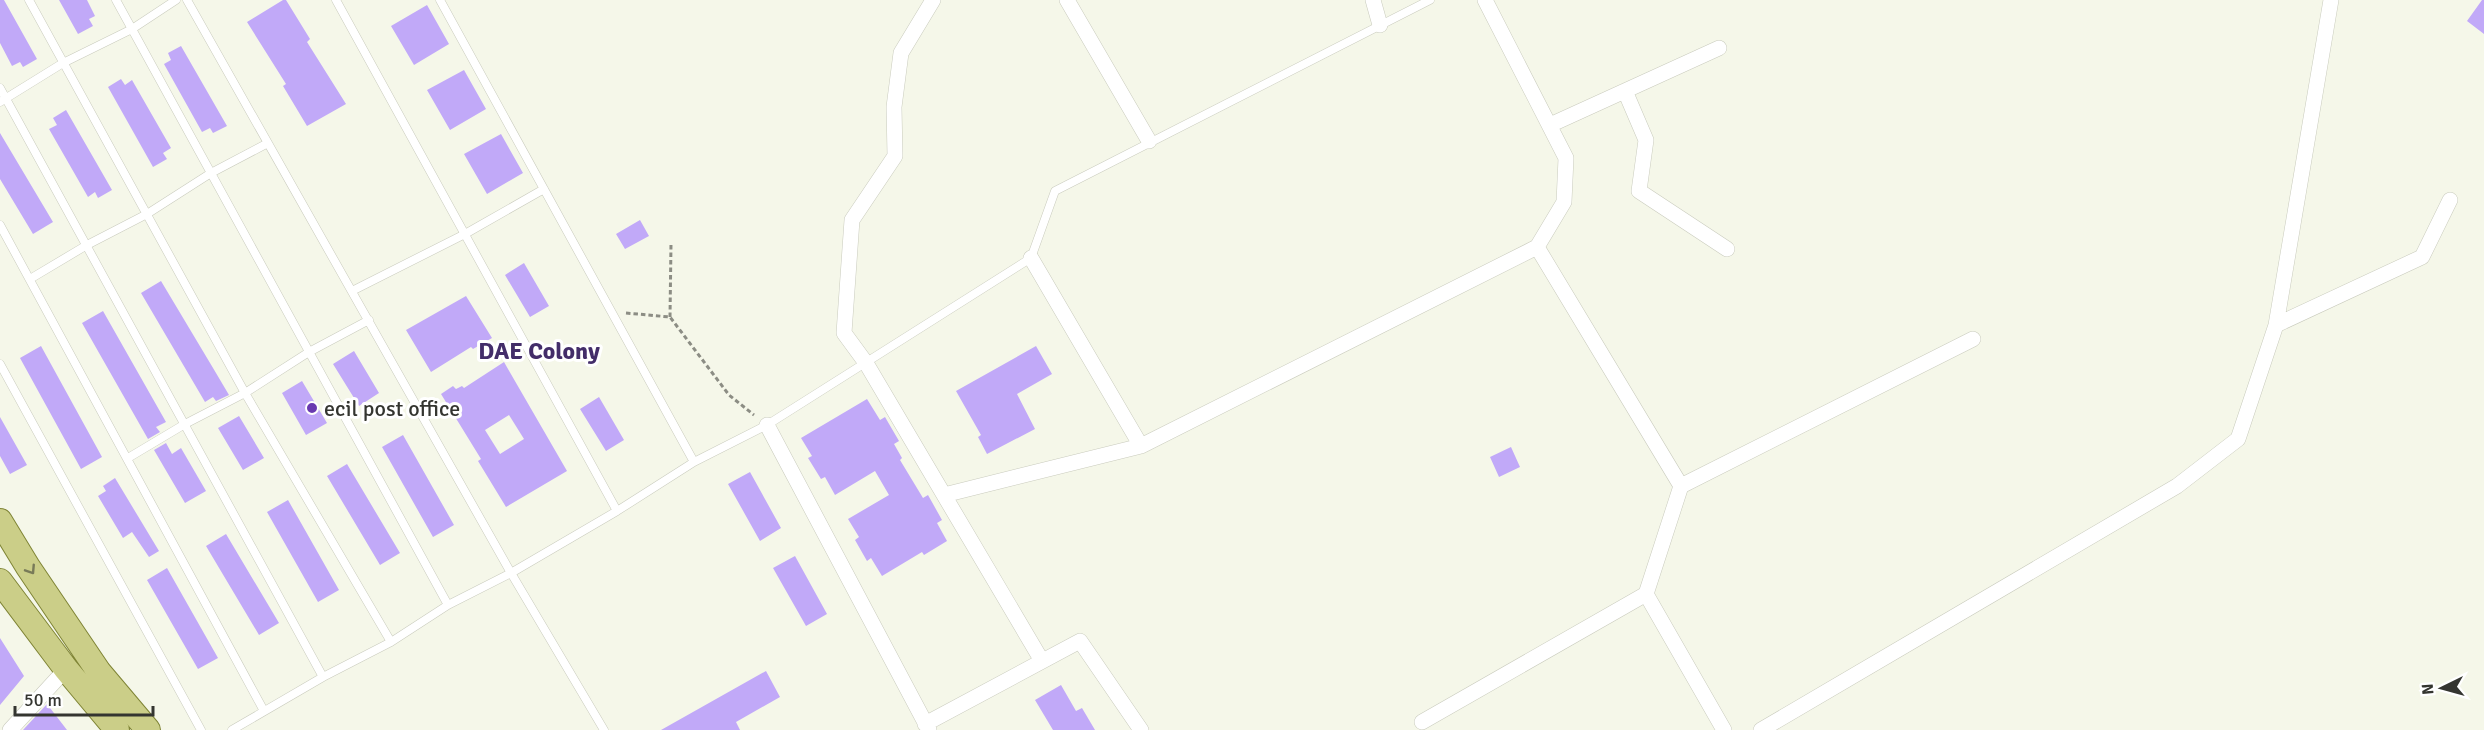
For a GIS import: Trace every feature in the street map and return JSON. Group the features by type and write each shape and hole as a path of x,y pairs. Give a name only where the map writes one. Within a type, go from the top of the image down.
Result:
{"main road":[{"path":"0,521 28,567 99,672 148,730"},
{"path":"0,581 66,669 117,730"}],"street":[{"path":"933,0 901,53 894,107 895,156 852,220 844,333 866,363 1042,661"},
{"path":"1067,0 1149,141"},
{"path":"1373,0 1380,25"},
{"path":"944,495 1141,446 1537,247 1564,202 1566,158 1485,0"},
{"path":"1761,730 2177,486 2238,440 2276,325 2331,0"},
{"path":"1550,124 1719,48"},
{"path":"1625,91 1646,140 1639,191 1727,249"},
{"path":"2276,325 2422,257 2450,200"},
{"path":"1537,247 1682,486"},
{"path":"1031,258 1141,446"},
{"path":"1422,722 1646,594 1682,486 1973,339"},
{"path":"767,425 927,727 1080,641 1141,730"},
{"path":"1646,594 1724,730"},
{"path":"10,730 66,669"}],"lane":[{"path":"29,0 245,393 391,642"},
{"path":"116,0 448,605"},
{"path":"3,100 63,63 132,29 176,0"},
{"path":"187,0 511,573 604,730"},
{"path":"336,0 617,511"},
{"path":"440,0 694,462"},
{"path":"232,730 323,677 391,642 448,605 511,573 617,511 694,462 767,425 1031,258 1055,191 1149,141 1430,0"},
{"path":"0,88 3,100 87,245 323,677"},
{"path":"30,279 87,245 147,214 211,173 268,143"},
{"path":"352,291 465,234 544,189"},
{"path":"0,225 264,711"},
{"path":"128,458 185,424 245,393 309,352 369,320"},
{"path":"0,364 201,730"}],"path":[{"path":"671,243 670,317 729,395 767,425"},
{"path":"612,311 670,317"}],"building":[{"path":"0,0 4,0 37,59 23,67 20,62 12,66 0,43"},
{"path":"59,0 87,0 95,16 89,19 93,26 78,34"},
{"path":"286,0 310,39 307,42 346,104 307,126 283,86 286,84 247,22"},
{"path":"2484,0 2484,34 2467,21"},
{"path":"427,5 449,44 414,65 391,26"},
{"path":"181,46 227,126 213,133 210,128 202,132 164,64 171,60 168,53"},
{"path":"464,70 486,109 450,130 427,90"},
{"path":"121,79 125,85 132,80 171,148 163,153 167,159 153,167 108,87"},
{"path":"66,110 112,190 98,198 95,192 88,197 49,129 57,125 53,118"},
{"path":"0,133 53,222 33,234 0,179"},
{"path":"501,134 523,173 487,194 464,154"},
{"path":"640,220 649,236 625,249 616,234"},
{"path":"524,263 549,306 530,317 505,275"},
{"path":"161,281 229,395 216,401 213,397 205,402 141,293"},
{"path":"466,296 492,338 473,349 471,347 431,372 406,330"},
{"path":"103,311 166,422 156,427 160,432 148,439 82,323"},
{"path":"41,346 102,457 81,469 20,358"},
{"path":"1036,346 1052,374 1017,394 1035,429 987,454 978,437 981,435 956,391"},
{"path":"354,351 379,393 359,406 333,364"},
{"path":"504,362 567,471 506,507 478,461 481,459 441,394 453,386 456,389 462,386 464,388","holes":["509,415 524,439 500,454 485,430"]},
{"path":"302,381 327,423 306,435 282,393"},
{"path":"599,397 624,440 606,451 580,409"},
{"path":"867,399 880,420 885,417 899,441 894,444 902,458 900,460 923,498 928,495 942,520 937,523 947,541 924,555 922,552 882,576 871,558 867,561 855,540 859,537 848,519 889,495 875,471 835,495 825,477 821,479 808,458 812,456 801,438"},
{"path":"239,416 264,458 243,470 218,428"},
{"path":"0,417 27,465 10,474 0,456"},
{"path":"403,435 454,525 433,537 382,447"},
{"path":"166,443 172,454 181,448 206,491 185,503 154,450"},
{"path":"1511,447 1520,467 1499,477 1490,457"},
{"path":"347,464 400,553 380,565 327,476"},
{"path":"750,472 781,528 760,541 728,484"},
{"path":"115,478 159,551 149,557 132,532 123,538 98,496 106,491 103,486"},
{"path":"288,500 339,590 318,602 267,512"},
{"path":"226,534 279,623 259,635 206,546"},
{"path":"795,556 827,614 806,626 773,568"},
{"path":"167,568 218,658 198,669 147,580"},
{"path":"0,638 24,676 0,705"},
{"path":"766,671 780,697 736,722 740,730 661,730"},
{"path":"1061,685 1076,711 1082,708 1095,730 1053,730 1035,700"},
{"path":"47,704 67,730 23,730"}],"place":[{"name":"ecil post office","path":"312,408"}],"district":[{"name":"DAE Colony","path":"539,351"}]}
